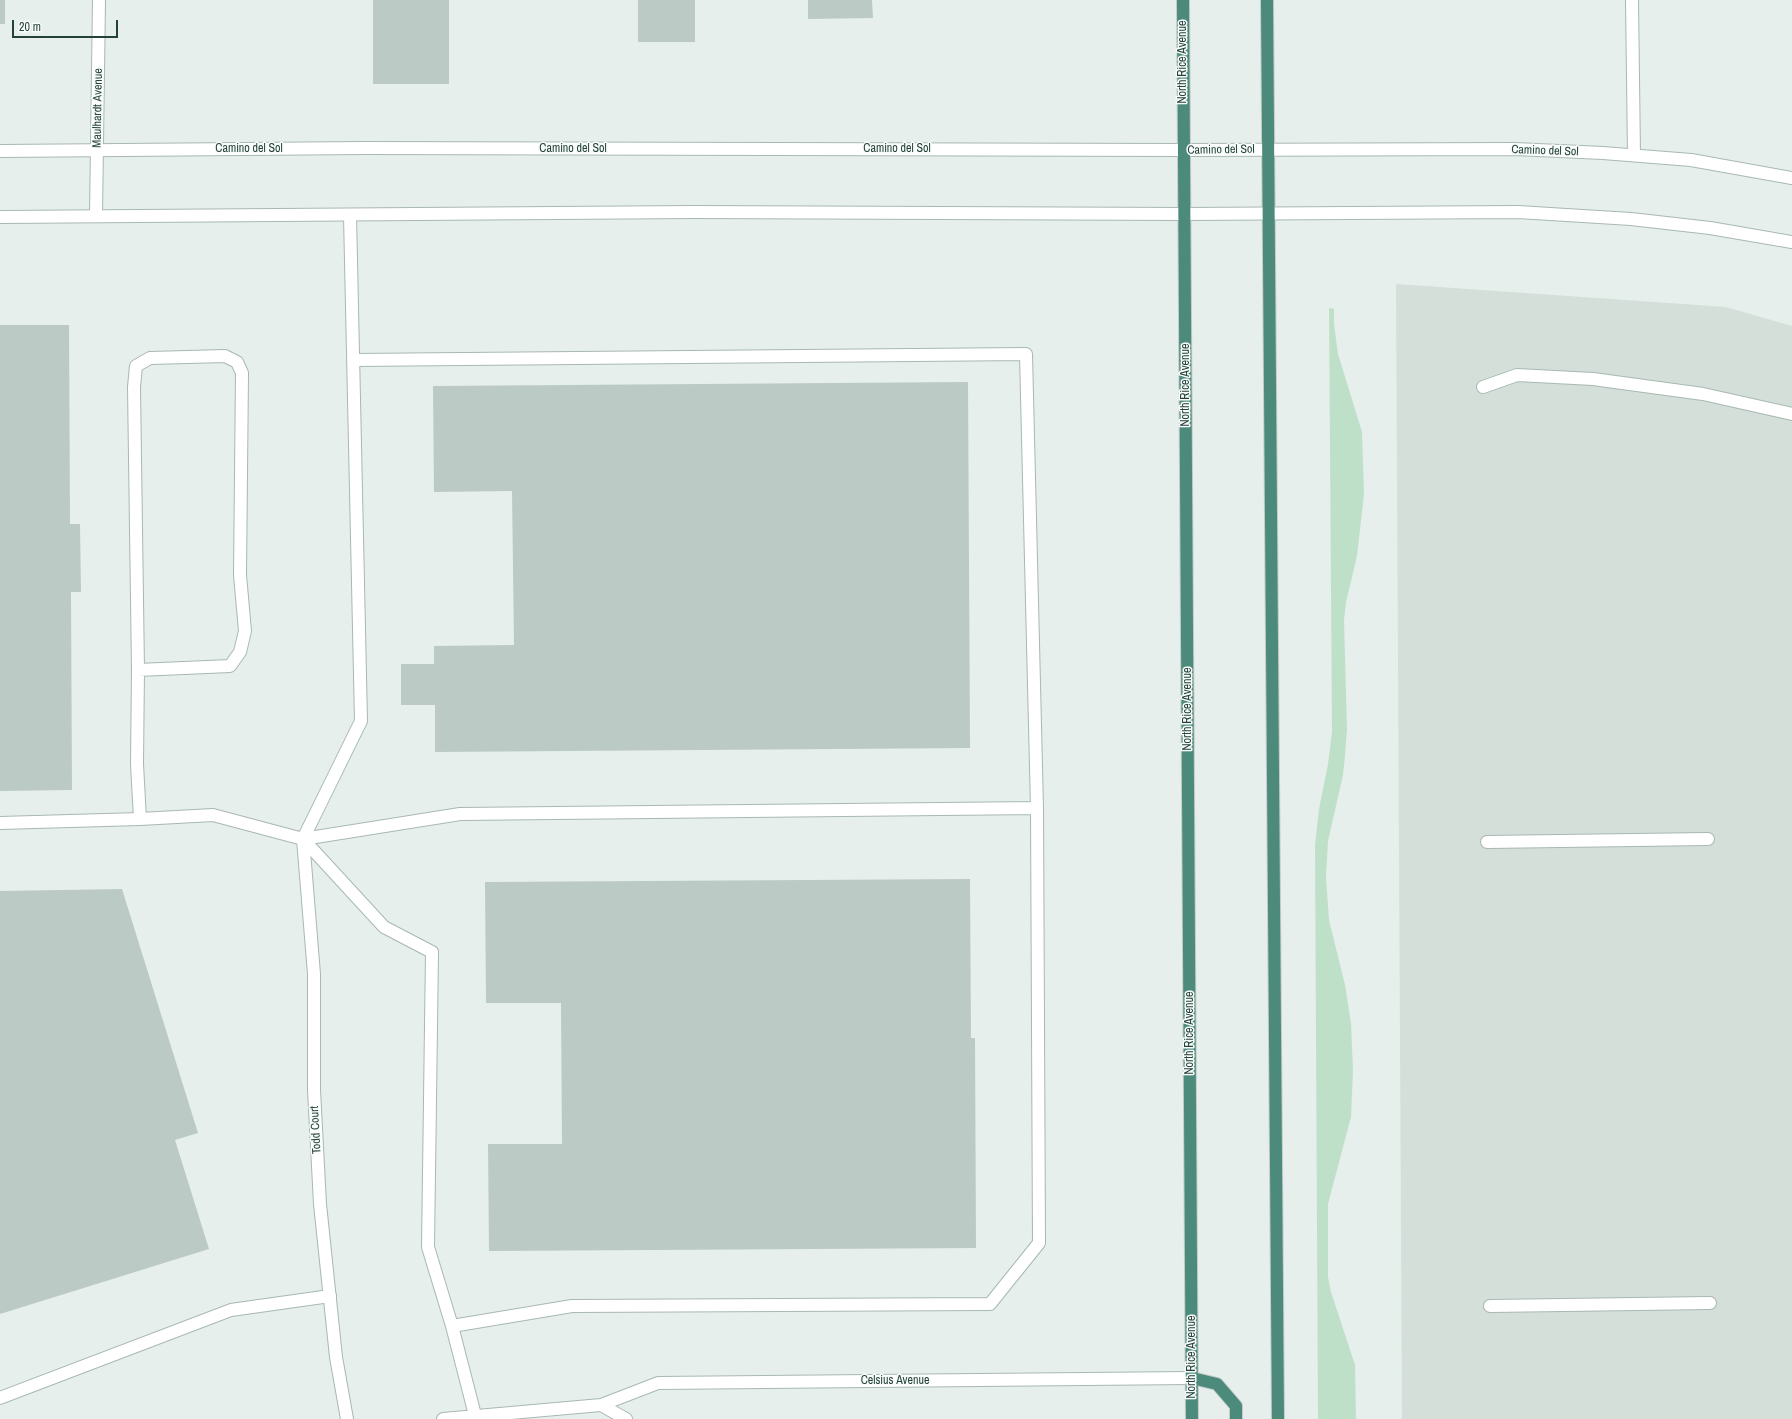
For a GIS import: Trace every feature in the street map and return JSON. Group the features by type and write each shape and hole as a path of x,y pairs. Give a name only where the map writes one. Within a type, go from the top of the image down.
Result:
{"highway":[{"name":"North Rice Avenue","path":"1183,0 1183,150 1186,214 1192,1419"},
{"path":"1268,0 1268,214 1278,1419"},
{"path":"1192,1378 1217,1384 1236,1406 1236,1419"}],"street":[{"name":"Maulhardt Avenue","path":"96,216 99,0"},
{"path":"1632,0 1634,155"},
{"name":"Camino del Sol","path":"0,151 404,148 1183,150 1515,149 1634,155 1691,160 1792,178"},
{"path":"0,217 694,212 1268,214 1518,212 1631,219 1710,228 1792,242"},
{"path":"304,839 361,721 350,215"},
{"path":"353,360 1026,354 1036,808 1039,1243 990,1304 572,1306 452,1326"},
{"path":"138,670 230,666 240,652 245,631 240,575 242,373 237,362 225,356 150,358 136,366 134,388 138,670 137,764 140,819"},
{"path":"1483,388 1517,374 1592,379 1703,394 1792,414"},
{"path":"0,823 140,819 213,815 304,839 460,814 1036,808"},
{"path":"304,839 384,927 432,952 428,1247 452,1326 475,1415"},
{"name":"Todd Court","path":"304,839 314,974 314,1090 320,1204 336,1357 347,1419"},
{"path":"1487,842 1708,839"},
{"path":"0,1398 231,1310 330,1296"},
{"path":"1490,1306 1710,1303"},
{"name":"Celsius Avenue","path":"443,1419 601,1405 658,1383 1192,1378"},
{"path":"601,1405 626,1419"}],"shaded area":[{"path":"1396,284 1726,307 1792,326 1792,1419 1402,1419"}],"green space":[{"path":"1329,308 1334,309 1334,324 1338,354 1362,432 1364,494 1357,556 1346,602 1344,620 1347,729 1343,775 1328,841 1326,877 1329,920 1345,985 1351,1023 1353,1071 1351,1117 1328,1204 1328,1277 1331,1292 1355,1365 1356,1419 1318,1419 1315,845 1319,809 1328,764 1332,732"}],"building":[{"path":"0,0 5,0 5,24 0,24"},
{"path":"373,0 449,0 449,84 373,84"},
{"path":"638,0 695,0 695,42 638,42"},
{"path":"808,0 872,0 873,18 808,19"},
{"path":"0,325 69,325 70,524 80,524 81,592 71,592 72,790 0,791"},
{"path":"968,382 970,748 435,752 435,705 401,705 401,664 434,664 434,646 514,645 512,491 434,492 433,386"},
{"path":"970,879 971,1038 975,1038 976,1248 489,1251 488,1144 562,1144 561,1003 486,1003 485,882"},
{"path":"122,889 198,1133 175,1140 209,1249 0,1314 0,891"}]}
